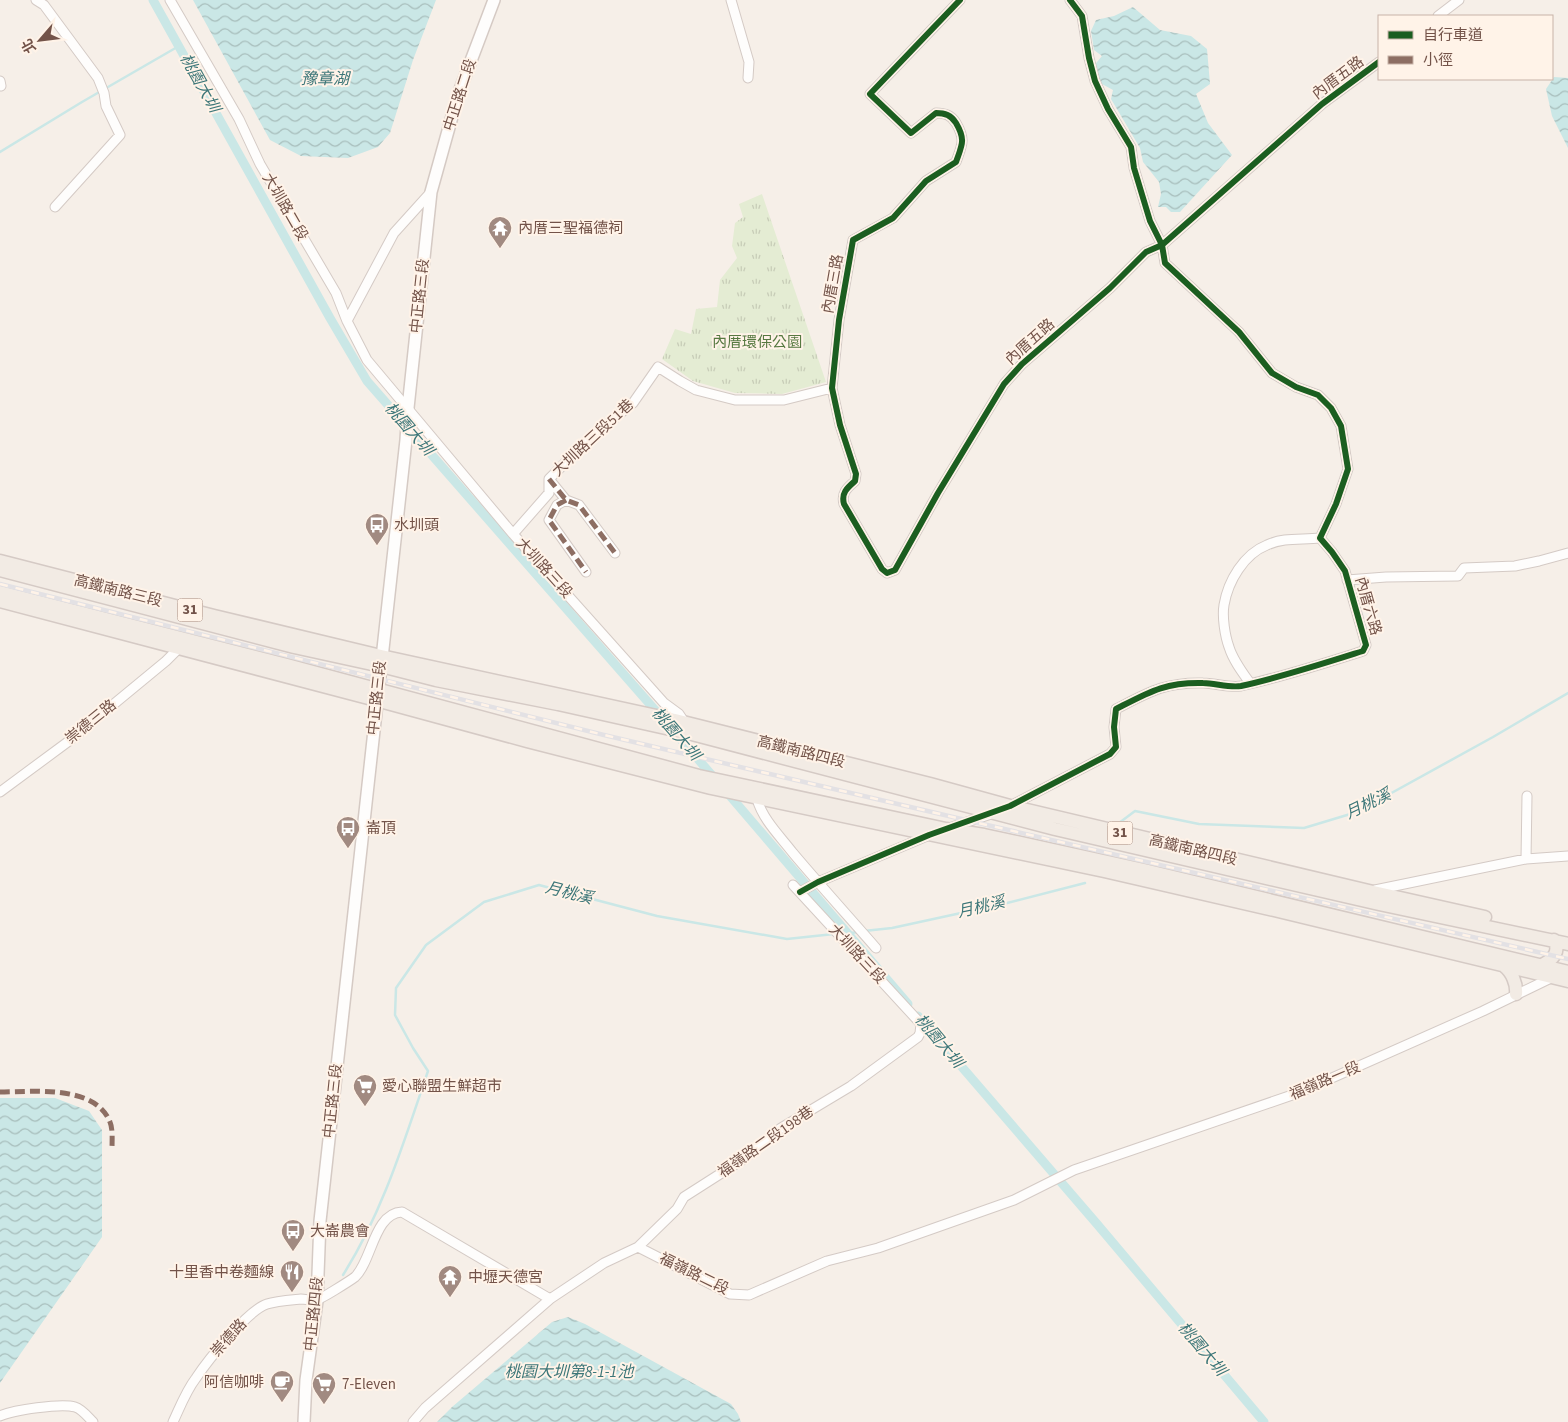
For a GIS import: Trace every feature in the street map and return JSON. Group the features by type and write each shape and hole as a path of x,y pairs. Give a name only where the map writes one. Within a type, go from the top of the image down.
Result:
{"main road":[{"name":"中正路二段","path":"431,192 458,95 494,0"},
{"name":"中正路三段","path":"322,1205 431,192"},
{"name":"高鐵南路三段","path":"0,561 381,661"},
{"name":"高鐵南路三段","path":"0,570 294,647 381,661"},
{"name":"高鐵南路三段","path":"0,592 100,616 377,694"},
{"path":"0,596 14,596"},
{"name":"31","path":"0,601 179,648 377,694 527,741 711,788 929,836 1104,871 1568,981"},
{"name":"31","path":"381,661 650,715 683,725"},
{"name":"31","path":"381,661 436,680 558,704 660,727 683,725"},
{"name":"高鐵南路四段","path":"377,694 699,776 1144,870 1568,972"},
{"name":"高鐵南路四段","path":"683,725 1369,892 1568,935"},
{"name":"高鐵南路四段","path":"683,725 883,784 1055,829 1379,904 1568,944"},
{"path":"883,784 930,784"},
{"path":"854,810 887,827"},
{"path":"1218,856 1237,862 1270,879"},
{"path":"1104,871 1144,870"},
{"path":"1542,965 1549,961 1556,953 1554,940"},
{"path":"1504,966 1512,974 1516,994"},
{"name":"中正路四段","path":"304,1422 306,1380 317,1300 322,1205"}],"street":[{"path":"36,0 44,5 98,78 103,90 106,106 120,135 55,207"},
{"name":"大圳路二段","path":"170,0 239,118 260,164 336,293 367,360 408,414"},
{"path":"731,0 749,62 748,78"},
{"name":"內厝三路","path":"832,388 839,320 854,240 893,218 926,180 956,162 962,143 962,133 953,118 946,113 936,113 911,133 870,94 960,0"},
{"path":"1070,0 1082,16 1095,81 1108,109 1130,147 1134,168 1150,221 1162,245 1165,263 1240,332 1272,373 1296,387 1318,395 1331,408 1342,426 1348,469 1336,504 1320,538 1289,538 1267,545 1250,554 1231,581 1224,606 1228,646 1250,684"},
{"path":"1439,15 1459,0"},
{"name":"內厝五路","path":"832,388 840,425 856,474 855,481 845,490 842,498 882,569 887,573 895,570 1004,384 1022,364 1110,288 1146,252 1162,245 1322,104 1378,63"},
{"path":"347,320 394,233 431,192"},
{"name":"大圳路三段51巷","path":"513,534 549,493 549,479 588,440 633,403 658,367 696,390 735,400 784,400 832,388"},
{"name":"大圳路三段","path":"408,414 664,703 679,714 683,725"},
{"path":"549,479 566,500 579,505 615,553"},
{"path":"566,500 557,505 549,520 586,572"},
{"name":"內厝六路","path":"1010,806 1110,754 1116,747 1114,727 1116,708 1163,686 1190,682 1239,687 1283,676 1363,651 1366,645 1345,571 1320,538"},
{"path":"1347,580 1386,577 1458,576 1464,568 1515,566 1539,562 1568,553"},
{"name":"崇德三路","path":"0,792 69,741 179,648"},
{"path":"1526,859 1527,796"},
{"name":"大圳路三段","path":"757,799 760,809 770,824 817,882 876,948"},
{"path":"800,892 817,882 946,829 996,813 1010,806"},
{"path":"1369,892 1526,859 1568,856"},
{"name":"大圳路三段","path":"792,885 922,1024"},
{"name":"福嶺路一段","path":"1072,1171 1298,1093 1568,972"},
{"name":"福嶺路二段198巷","path":"638,1247 677,1210 684,1197 745,1158 781,1128 851,1086 918,1037 922,1024"},
{"name":"福嶺路二段","path":"638,1247 730,1294 749,1296 827,1261 878,1248 1014,1200 1072,1171"},
{"path":"317,1300 356,1276 380,1229 388,1217 395,1212 402,1212 550,1299"},
{"path":"413,1422 425,1408 550,1299 604,1263 638,1247"},
{"name":"崇德路","path":"173,1422 195,1378 252,1314 266,1304 301,1299 317,1300"},
{"path":"0,1416 27,1409 69,1406 77,1407 93,1422"}],"green space":[{"name":"內厝環保公園","path":"762,194 826,382 782,394 735,393 693,381 662,359 675,329 691,334 696,309 717,307 720,280 737,258 732,246 735,223 743,217 739,204"}],"water":[{"name":"豫章湖","path":"193,0 436,0 413,60 390,133 378,147 348,158 301,156 270,140"},
{"path":"1133,7 1160,30 1191,36 1207,49 1210,84 1196,94 1208,123 1232,155 1180,212 1171,212 1166,207 1158,207 1161,194 1159,182 1143,162 1140,148 1111,99 1113,90 1102,84 1092,68 1102,56 1094,50 1091,31 1096,20 1114,16"},
{"path":"1553,78 1568,78 1568,148 1552,116 1546,89"},
{"path":"0,1098 55,1098 89,1111 102,1130 102,1237 0,1383"},
{"name":"桃園大圳第8-1-1池","path":"568,1317 585,1324 731,1404 741,1422 437,1422 552,1322"}],"waterway":[{"name":"桃園大圳","path":"153,0 367,381 662,718"},
{"path":"0,152 179,46"},
{"name":"月桃溪","path":"1119,823 1135,811 1199,824 1304,828 1357,812 1568,693"},
{"name":"桃園大圳","path":"672,729 716,780"},
{"name":"桃園大圳","path":"725,790 908,1004"},
{"name":"月桃溪","path":"864,931 892,928 1007,903 1085,883"},
{"name":"月桃溪","path":"343,1275 370,1226 392,1176 428,1071 395,1015 396,988 426,945 484,902 539,885 657,916 787,939 834,934"},
{"name":"月桃溪","path":"842,934 859,932"},
{"name":"桃園大圳","path":"918,1016 1264,1422"}],"railway":[{"path":"0,584 604,735 1568,959"}],"marked path":[{"path":"549,479 566,500 579,505 615,553"},
{"path":"566,500 557,505 549,520 586,572"},
{"path":"0,1092 45,1091 77,1096 91,1101 102,1110 110,1122 112,1149"}],"cycle path":[{"path":"960,0 870,94 911,133 936,113 950,116 956,123 962,138 956,162 926,181 893,218 853,240 839,320 832,388 840,425 856,474 855,481 847,488 843,500 882,569 887,573 895,570 938,493 1004,384 1022,364 1110,288 1146,252 1162,245 1322,104 1378,63"},
{"path":"800,892 818,882 929,835 1010,806 1110,754 1116,747 1114,727 1116,709 1148,693 1167,686 1190,683 1241,686 1363,651 1366,645 1345,571 1320,538 1336,504 1348,469 1341,426 1331,408 1318,395 1296,387 1272,373 1239,332 1165,263 1162,245 1150,221 1134,168 1131,147 1108,109 1095,81 1082,16 1070,0"}],"place":[{"name":"內厝三聖福德祠","path":"500,249"},
{"name":"水圳頭","path":"377,546"},
{"name":"崙頂","path":"348,849"},
{"name":"愛心聯盟生鮮超市","path":"365,1107"},
{"name":"大崙農會","path":"293,1252"},
{"name":"十里香中卷麵線","path":"292,1293"},
{"name":"中壢天德宮","path":"450,1298"},
{"name":"阿信咖啡","path":"282,1403"},
{"name":"7-Eleven","path":"324,1405"}]}
